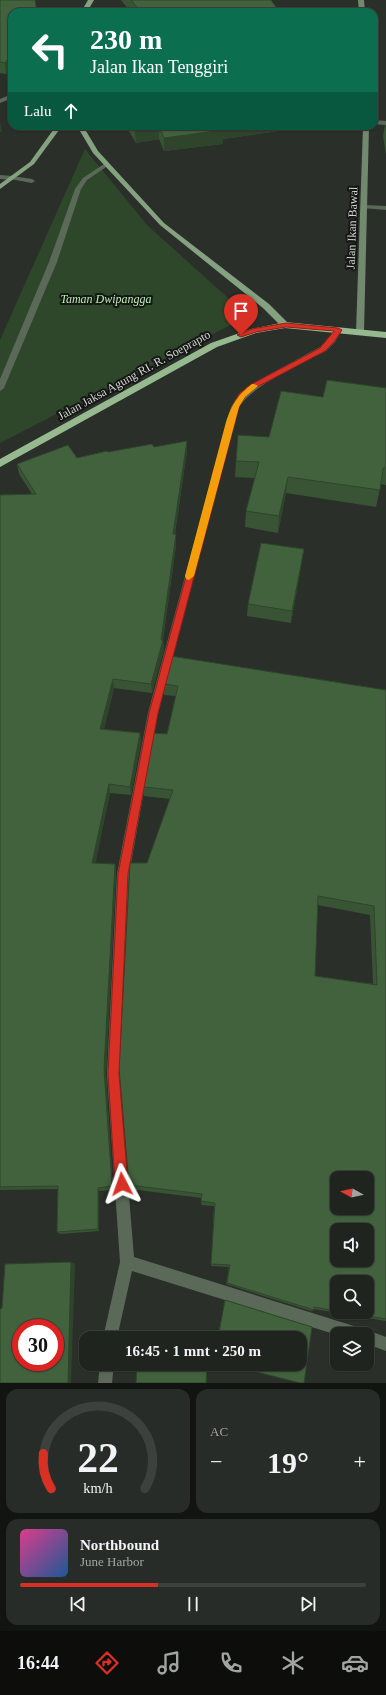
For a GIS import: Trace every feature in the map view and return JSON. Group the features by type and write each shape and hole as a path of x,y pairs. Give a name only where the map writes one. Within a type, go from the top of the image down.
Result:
{"highway":[{"name":"Jalan Jaksa Agung RI. R. Soeprapto","path":"0,463 214,344 254,331 286,325 386,335"}],"main road":[{"path":"0,187 32,163 56,130"},
{"path":"82,130 95,152 106,165 171,232 266,306 286,325"}],"street":[{"name":"Jalan Ikan Bawal","path":"360,332 366,130"},
{"path":"0,388 53,262 78,190 85,179 106,165"},
{"path":"0,177 32,181"},
{"path":"364,207 386,208"},
{"path":"112,1331 127,1262 114,1066 123,874 153,713 235,407 242,396 253,387 323,349 332,340 338,330"},
{"path":"127,1262 334,1327"},
{"path":"374,1340 386,1344"},
{"path":"105,1383 106,1371"}],"green space":[{"name":"Taman Dwipangga","path":"85,149 147,225 248,316 0,443 0,340"}],"building":[{"path":"0,0 35,0 36,8 8,8 8,59 5,63 0,62"},
{"path":"131,0 271,0 277,8 138,8"},
{"path":"161,130 223,130 164,138"},
{"path":"327,380 386,388 386,468 383,468 380,490 288,477 279,516 246,511 259,462 236,461 238,435 269,437 281,391 323,397"},
{"path":"187,441 173,534 176,534 161,640 163,640 151,684 113,679 100,729 140,733 130,787 109,784 92,863 115,864 104,1069 112,1186 98,1188 98,1229 57,1232 58,1186 0,1187 0,495 36,494 17,464 68,445 77,458 107,451 152,444 154,447"},
{"path":"261,543 304,549 292,611 248,604"},
{"path":"171,656 386,690 386,1319 374,1317 374,1275 330,1275 330,1310 314,1307 314,1310 227,1283 230,1265 211,1264 215,1203 201,1201 202,1194 129,1185 119,1068 130,863 147,863 173,790 144,787 153,733 167,734 178,686 164,684","holes":["318,896 374,906 377,985 315,976"]},
{"path":"71,1262 68,1383 0,1383 0,1309 2,1308 5,1264"},
{"path":"225,1300 312,1327 307,1362 307,1331 219,1331"},
{"path":"137,1371 207,1371 206,1383 136,1383"},
{"path":"253,1371 306,1371 304,1383"}],"slow traffic":[{"path":"189,576 235,407 242,396 254,386"}],"route":[{"path":"122,1184 114,1074 123,874 153,713 235,407 242,396 253,387 323,349 332,340 338,330 286,325 241,335"}]}
